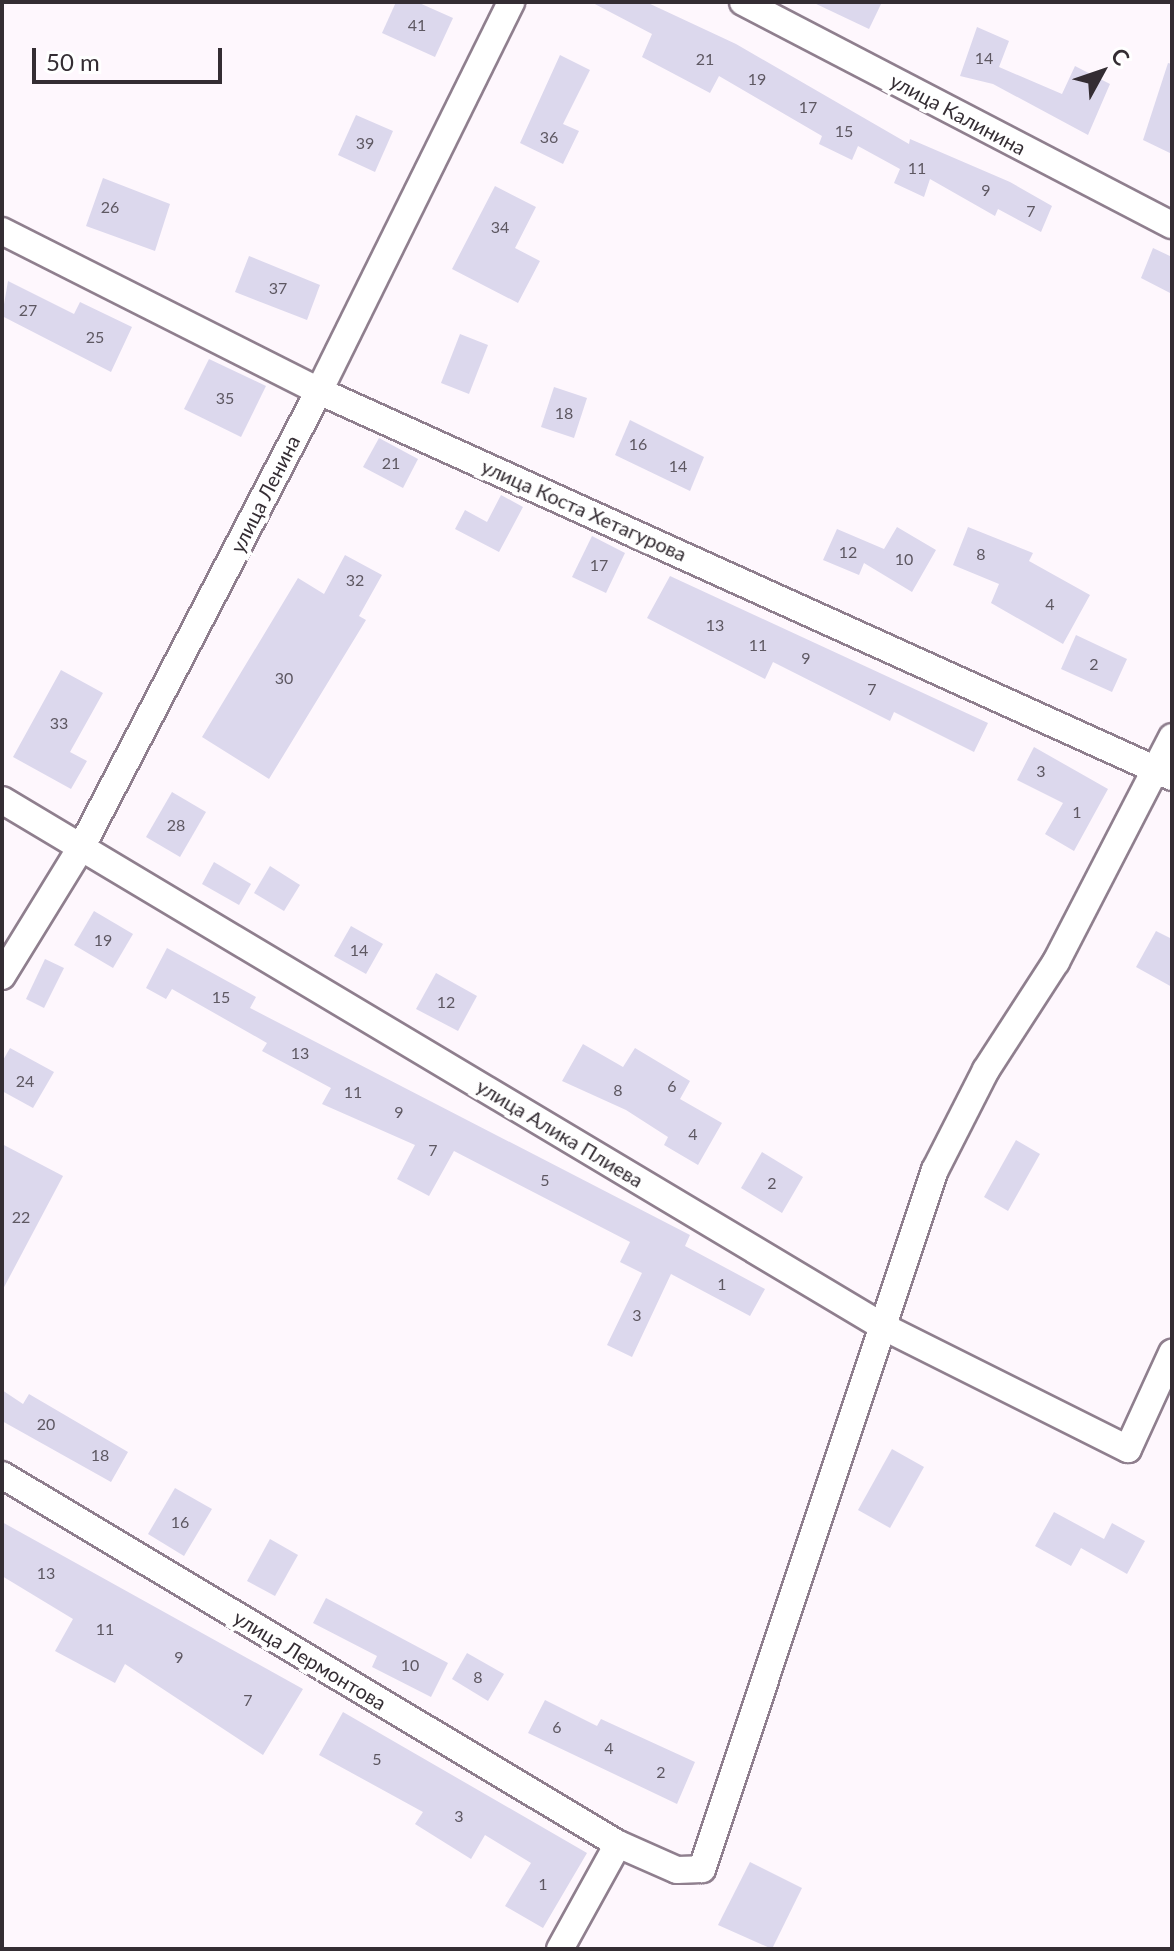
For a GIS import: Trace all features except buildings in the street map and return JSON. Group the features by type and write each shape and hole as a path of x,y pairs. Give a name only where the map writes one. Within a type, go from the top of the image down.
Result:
{"street":[{"name":"улица Ленина","path":"2,976 82,846 319,391 511,2"},
{"name":"улица Калинина","path":"743,2 1172,225"},
{"name":"улица Коста Хетагурова","path":"2,231 319,391 1165,773"},
{"path":"882,1326 941,1158 1165,773 1172,737"},
{"name":"улица Алика Плиева","path":"2,800 882,1326 1128,1449 1172,1353"},
{"name":"улица Лермонтова","path":"2,1475 618,1844 677,1870 702,1869 882,1326"},
{"path":"560,1949 618,1844"}]}
